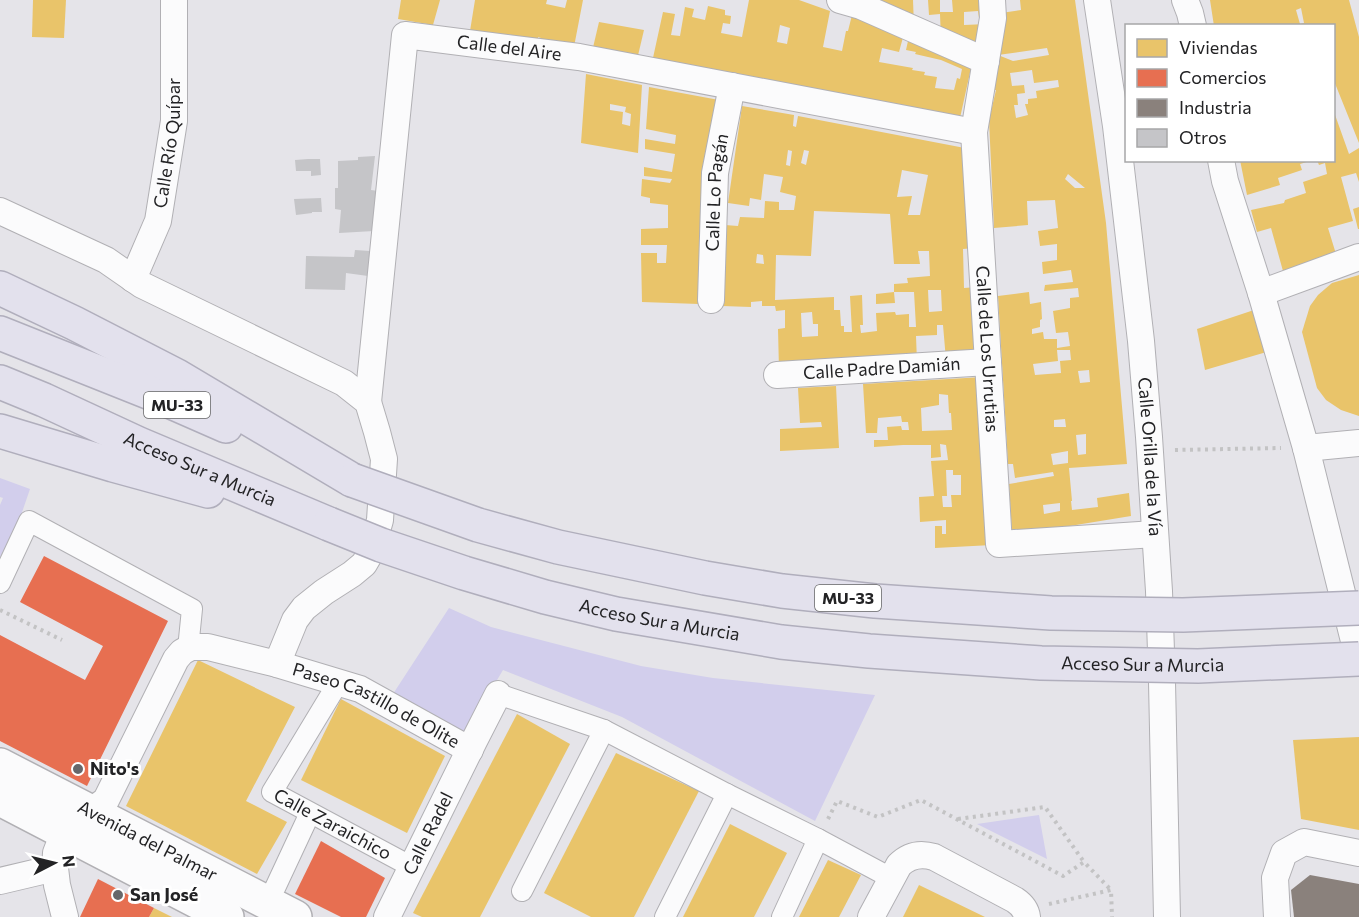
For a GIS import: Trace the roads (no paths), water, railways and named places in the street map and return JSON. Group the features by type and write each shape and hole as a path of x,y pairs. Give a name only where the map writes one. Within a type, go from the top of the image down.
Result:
{"highway":[{"path":"0,288 177,376 352,480"},
{"name":"MU-33","path":"0,333 164,399 352,480 478,525 558,548 663,570 782,591 875,601 1051,613 1183,615 1359,608"},
{"name":"Acceso Sur a Murcia","path":"0,382 139,444 391,549 545,597 616,614 781,642 914,655 1041,663 1198,666 1359,660"},
{"path":"0,431 113,465 329,524"}],"main road":[{"name":"Avenida del Palmar","path":"0,765 295,917"},
{"name":"Avenida del Palmar","path":"0,799 227,917"}],"street":[{"name":"Calle Río Quípar","path":"133,279 158,221 174,121 174,0"},
{"name":"Calle de Los Urrutias","path":"992,0 993,18 974,132 999,543 1155,534"},
{"name":"Calle Orilla de la Vía","path":"1097,0 1116,126 1141,341 1150,450 1162,682 1167,917"},
{"path":"1185,0 1193,24"},
{"path":"853,2 986,61"},
{"name":"Calle del Aire","path":"368,402 405,35 579,57 974,132"},
{"name":"Calle Lo Pagán","path":"711,300 715,173 732,86"},
{"path":"1221,162 1225,181 1261,293 1306,448 1359,660"},
{"path":"0,211 106,260 151,290 344,383 368,402 384,459 380,520 371,552 364,564 304,608 295,620 277,664"},
{"path":"1261,293 1359,257"},
{"name":"Calle Padre Damián","path":"777,375 988,362"},
{"path":"1306,448 1359,443"},
{"path":"0,583 29,521 192,609 188,649 176,659 106,800 64,832 56,852 55,868 65,917"},
{"name":"Paseo Castillo de Olite","path":"188,649 196,646 208,647 277,664 360,689 470,750 498,694 604,730 891,878"},
{"name":"Calle Zaraichico","path":"338,683 272,792 412,867"},
{"path":"522,891 604,730"},
{"name":"Calle Radel","path":"387,917 470,750"},
{"path":"665,917 727,794"},
{"path":"275,888 310,813"},
{"path":"782,917 818,839"},
{"path":"1277,917 1275,878 1284,853 1304,842 1359,853"},
{"path":"871,917 899,864 906,858 923,854 1021,904 1026,913"},
{"path":"0,881 55,868"}],"place":[{"name":"Nito's","path":"78,769"},
{"name":"San José","path":"118,895"}]}
